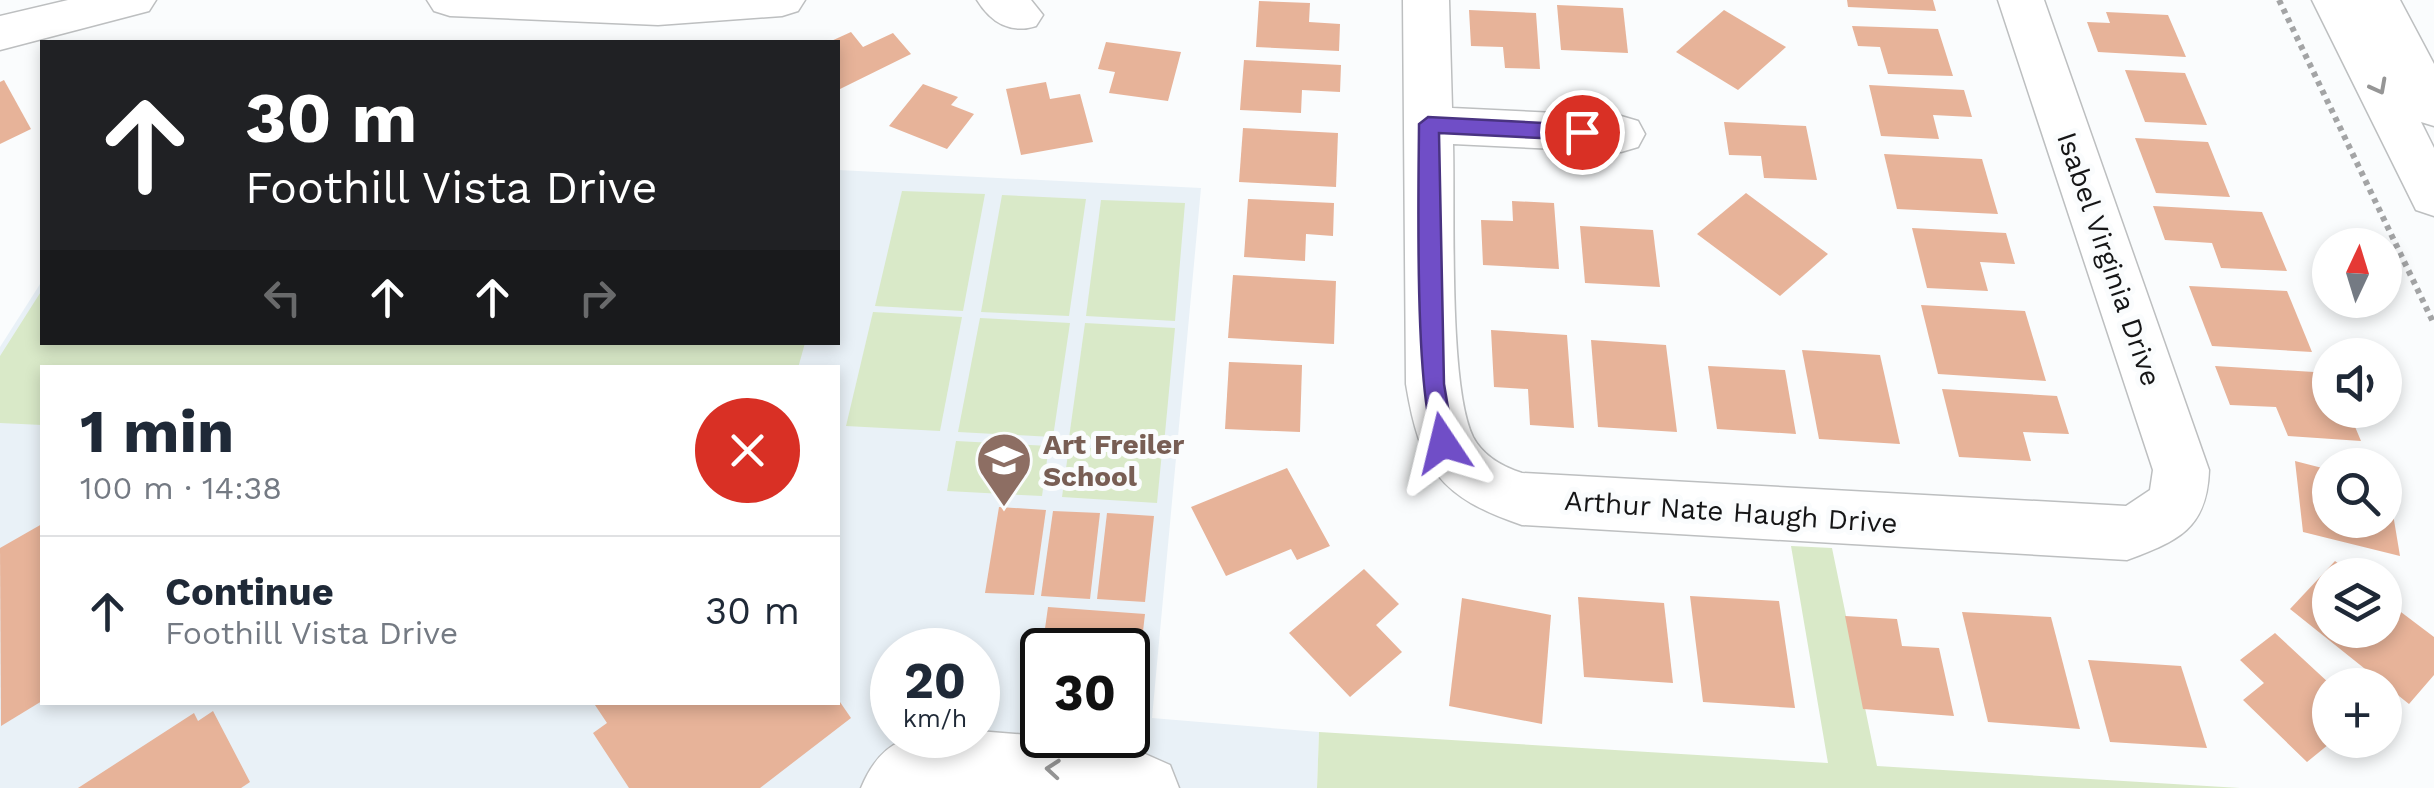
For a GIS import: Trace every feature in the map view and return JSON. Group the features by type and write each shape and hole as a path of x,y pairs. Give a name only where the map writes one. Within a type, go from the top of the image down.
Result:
{"street":[{"path":"0,33 133,0"},
{"path":"450,0 656,10 741,7 782,0"},
{"name":"Arthur Nate Haugh Drive","path":"1426,0 1433,384 1443,443 1462,470 1491,491 1522,499 2074,533 2127,533 2167,516"},
{"name":"Isabel Virginia Drive","path":"2021,0 2181,470 2181,492 2167,516"},
{"path":"2334,0 2430,178"},
{"path":"2378,0 2434,108"},
{"path":"1428,124 1621,134"},
{"path":"893,788 929,759 1118,774 1148,788"}],"path":[{"path":"2279,0 2434,324"}],"shaded area":[{"name":"Art Freiler School","path":"840,170 1201,188 1152,718 1319,732 1317,788 0,788 0,347 40,284 40,345 840,345"}],"green space":[{"path":"902,191 985,194 963,311 875,306"},
{"path":"1002,195 1086,199 1069,316 981,312"},
{"path":"1101,200 1185,203 1175,321 1086,316"},
{"path":"40,293 40,345 804,345 799,365 40,365 40,425 0,423 0,356"},
{"path":"873,312 962,317 940,431 846,426"},
{"path":"980,318 1070,323 1053,437 958,432"},
{"path":"1085,323 1175,328 1164,444 1069,438"},
{"path":"956,441 1049,446 1042,496 947,491"},
{"path":"1069,447 1162,452 1157,503 1062,497"},
{"path":"1791,546 1832,548 1877,766 2240,788 1317,788 1319,732 1828,763"}],"building":[{"path":"1847,0 1933,0 1936,11 1848,7"},
{"path":"1259,1 1310,3 1309,22 1340,24 1339,51 1256,47"},
{"path":"1557,5 1623,8 1628,53 1561,50"},
{"path":"1469,10 1536,13 1540,69 1505,68 1503,47 1471,46"},
{"path":"1724,10 1786,47 1738,90 1676,52"},
{"path":"2106,12 2168,15 2186,57 2098,52 2087,22 2110,23"},
{"path":"1852,26 1938,29 1953,76 1888,74 1880,47 1858,46"},
{"path":"851,32 863,47 893,33 911,54 840,89 840,40 833,40"},
{"path":"1106,42 1181,52 1168,101 1109,93 1115,72 1098,69"},
{"path":"1244,60 1341,65 1340,92 1302,90 1301,113 1240,110"},
{"path":"2125,70 2185,73 2207,125 2145,122"},
{"path":"4,80 31,129 0,144 0,82"},
{"path":"1046,82 1050,99 1080,94 1093,142 1021,155 1006,89"},
{"path":"923,84 958,97 951,105 974,114 947,149 889,126"},
{"path":"1869,85 1964,90 1972,117 1933,115 1939,139 1881,136"},
{"path":"1724,122 1806,126 1817,180 1764,178 1761,156 1729,155"},
{"path":"1243,128 1338,133 1336,187 1239,182"},
{"path":"2135,138 2208,142 2230,197 2156,193"},
{"path":"1884,154 1982,159 1998,214 1897,209"},
{"path":"1746,193 1828,254 1780,296 1697,234"},
{"path":"1248,199 1334,203 1333,236 1306,234 1305,261 1244,257"},
{"path":"1512,201 1554,203 1559,269 1483,265 1481,220 1513,221"},
{"path":"2153,206 2262,212 2287,271 2221,268 2212,243 2165,240"},
{"path":"1580,226 1653,230 1660,287 1585,283"},
{"path":"1912,228 2006,233 2015,264 1980,262 1988,291 1927,288"},
{"path":"1233,275 1336,281 1334,344 1228,338"},
{"path":"2189,286 2287,291 2312,352 2212,346"},
{"path":"1921,305 2025,311 2046,381 1938,374"},
{"path":"1491,330 1567,335 1574,428 1530,425 1528,389 1494,387"},
{"path":"1591,340 1666,345 1677,432 1598,427"},
{"path":"1802,350 1880,355 1900,444 1819,439"},
{"path":"1229,362 1302,365 1300,432 1225,429"},
{"path":"1708,366 1785,370 1796,434 1717,429"},
{"path":"2215,366 2312,372 2312,428 2356,428 2361,441 2288,436 2276,407 2230,405"},
{"path":"1942,389 2057,396 2069,434 2023,432 2031,461 1959,457"},
{"path":"2295,461 2312,465 2312,534 2303,532"},
{"path":"1287,468 1330,546 1297,560 1291,549 1226,576 1191,507"},
{"path":"999,507 1046,510 1034,595 985,593"},
{"path":"1053,511 1100,513 1090,599 1041,596"},
{"path":"1107,513 1154,516 1145,602 1097,599"},
{"path":"40,525 40,702 1,726 0,548"},
{"path":"2327,538 2397,538 2400,556"},
{"path":"1364,569 1399,604 1376,625 1402,652 1350,697 1289,633"},
{"path":"2312,586 2312,627 2290,609"},
{"path":"1690,596 1779,601 1795,708 1703,702"},
{"path":"1578,597 1664,603 1673,683 1584,677"},
{"path":"1462,598 1551,615 1542,724 1449,706"},
{"path":"1048,607 1145,614 1143,628 1045,628"},
{"path":"1962,612 2051,617 2080,729 1988,722"},
{"path":"2402,613 2434,637 2434,675 2409,704 2402,698 2402,668 2364,668 2339,648 2402,648"},
{"path":"1845,616 1897,619 1902,646 1939,648 1954,716 1863,709"},
{"path":"2275,633 2313,668 2312,758 2307,762 2243,700 2264,683 2240,660"},
{"path":"2088,660 2181,666 2207,748 2110,742"},
{"path":"840,702 851,718 760,788 629,788 593,733 607,723 595,705"},
{"path":"213,711 250,782 241,788 78,788 194,713 198,721"}],"place":[{"name":"Art Freiler School","path":"1004,509"}],"route":[{"path":"1443,443 1433,384 1428,124 1582,132"}]}
